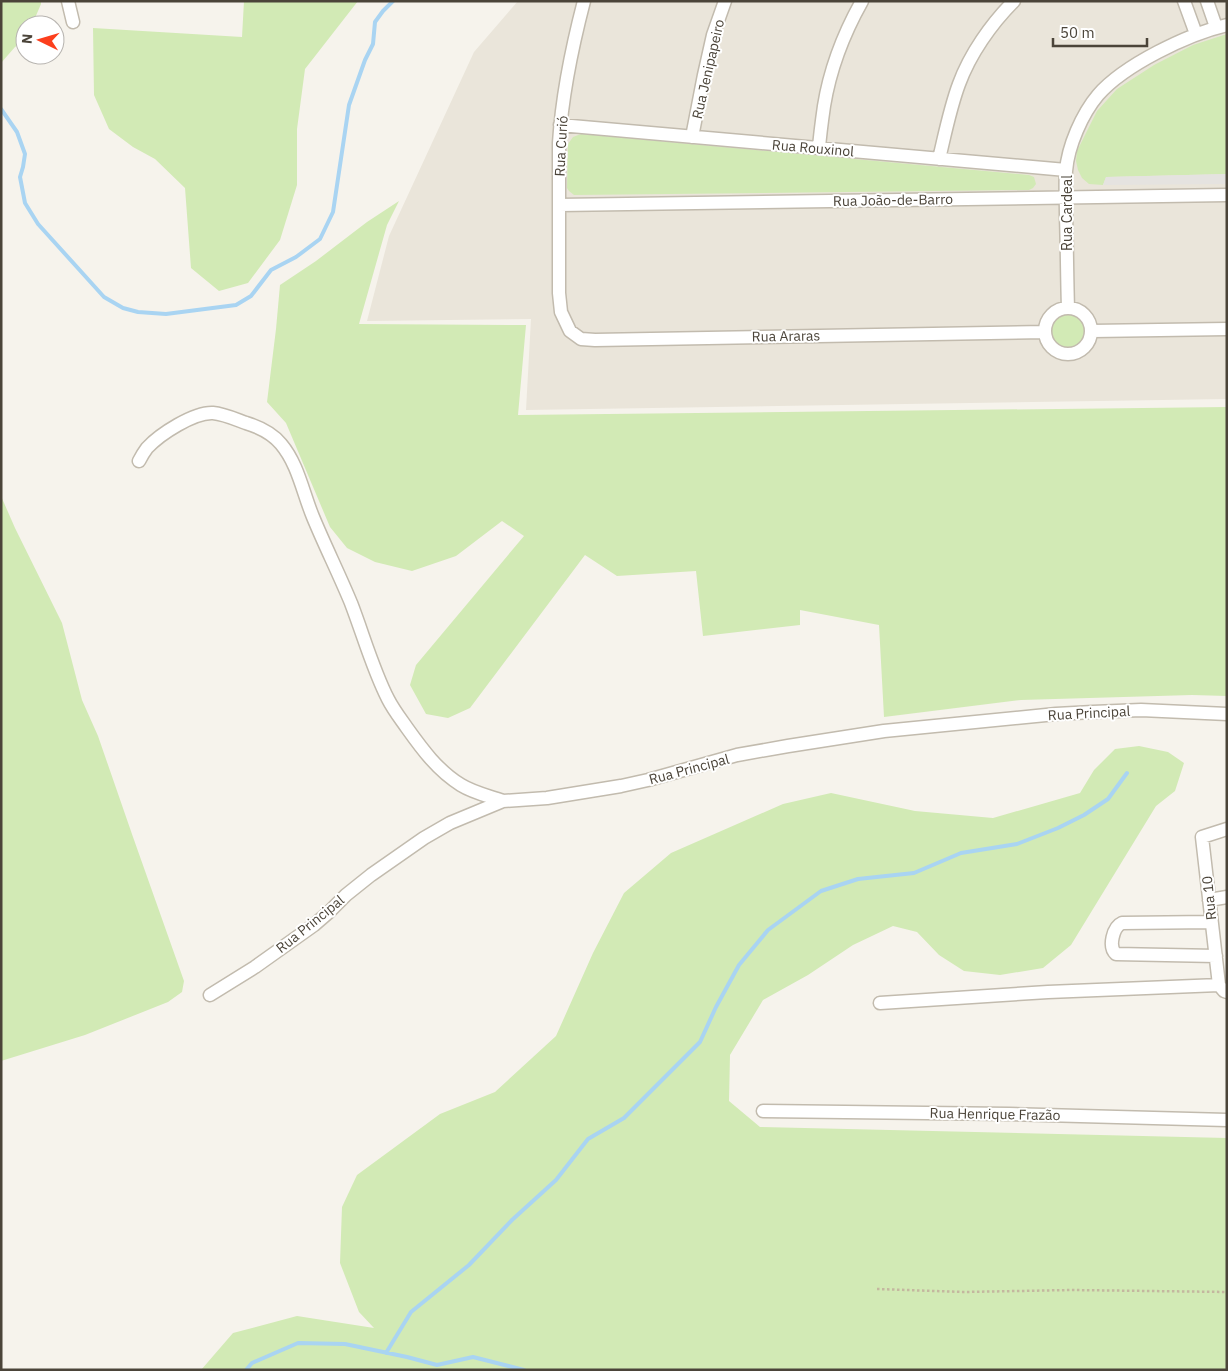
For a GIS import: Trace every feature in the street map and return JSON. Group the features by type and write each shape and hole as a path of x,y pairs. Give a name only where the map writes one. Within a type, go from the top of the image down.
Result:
{"street":[{"path":"68,1 73,22"},
{"name":"Rua Curió","path":"559,292 560,125 565,90 584,1"},
{"name":"Rua Jenipapeiro","path":"692,137 714,34 725,1"},
{"path":"819,148 824,105 832,72 848,26 862,1"},
{"path":"939,159 959,84 968,65 990,29 1014,1"},
{"path":"1184,1 1196,34"},
{"path":"1207,1 1221,26"},
{"name":"Rua Cardeal","path":"1068,308 1066,170 1073,141 1087,109 1099,94 1130,68 1196,34 1221,26"},
{"name":"Rua Rouxinol","path":"560,125 1066,170"},
{"name":"Rua João-de-Barro","path":"559,205 1227,195"},
{"name":"Rua Araras","path":"559,292 561,312 570,331 581,339 1044,332"},
{"path":"1068,308 1082,312 1087,318 1092,331 1086,346 1080,352 1072,355 1056,352 1050,347 1044,332 1049,318 1054,312 1068,308"},
{"path":"1092,331 1227,330"},
{"path":"139,461 147,448 163,434 188,420 212,413 255,426 268,432 281,444 293,462 313,516 350,602 388,699 420,746 438,768 461,786 503,801"},
{"name":"Rua Principal","path":"210,995 255,967 314,925 371,874 424,838 450,823 503,801 547,798 621,786 737,756 884,731 1093,712 1141,710 1227,714"},
{"name":"Rua 10","path":"1223,989 1211,922 1202,837 1227,829"},
{"path":"1209,900 1227,897"},
{"path":"1211,922 1122,923 1114,931 1112,949 1116,954 1216,956"},
{"path":"880,1003 1048,992 1223,989"},
{"name":"Rua Henrique Frazão","path":"763,1111 1009,1114 1227,1120"}],"path":[{"path":"876,1290 1227,1292"}],"shaded area":[{"path":"518,1 1227,1 1227,399 526,410 531,319 367,321 389,236 474,52"},
{"path":"1227,174 1227,184 1103,185 1106,177"}],"green space":[{"path":"1,1 41,1 36,15 15,15 15,47 1,63"},
{"path":"244,1 358,1 305,69 297,129 297,185 280,240 248,283 219,291 191,268 185,188 155,159 133,147 109,129 94,95 93,28 242,37"},
{"path":"1227,34 1227,174 1106,177 1103,185 1089,184 1082,178 1076,161 1077,151 1097,111 1117,89 1154,65 1193,45"},
{"path":"581,134 1029,175 1034,177 1036,184 1029,190 574,195 567,188 568,144 573,137"},
{"path":"399,201 387,225 359,324 526,325 518,415 1227,407 1227,696 1192,695 1021,700 884,717 879,625 800,610 800,625 703,636 696,571 617,576 585,555 470,708 448,718 426,714 410,685 416,665 524,536 502,521 456,556 412,571 375,562 347,548 330,527 286,423 267,402 280,285"},
{"path":"1068,312 1081,318 1087,331 1081,344 1068,350 1055,344 1049,331 1055,318"},
{"path":"1,496 62,623 82,700 98,736 184,981 182,992 168,1002 85,1035 1,1061"},
{"path":"1139,746 1168,752 1184,763 1175,791 1156,806 1071,945 1043,968 1000,975 964,971 939,955 917,932 893,926 853,945 808,975 763,1000 730,1055 729,1101 760,1127 1227,1138 1227,1370 201,1370 233,1333 297,1316 374,1328 359,1312 340,1263 342,1207 357,1175 440,1114 495,1092 556,1036 593,953 624,893 671,853 783,804 831,793 915,811 993,818 1080,793 1094,770 1115,749"}],"waterway":[{"path":"1,109 17,132 25,154 20,177 25,203 38,224 104,297 123,308 138,312 166,314 236,305 251,296 271,270 296,257 320,239 333,212 349,105 365,60 373,44 375,22 393,1"},
{"path":"386,1353 411,1312 469,1265 512,1220 556,1180 588,1139 624,1118 700,1042 716,1007 739,965 768,930 821,891 858,879 914,873 961,853 1017,844 1058,828 1084,815 1108,799 1127,773"},
{"path":"246,1370 252,1363 298,1343 345,1344 437,1365 473,1357 524,1370"}]}
